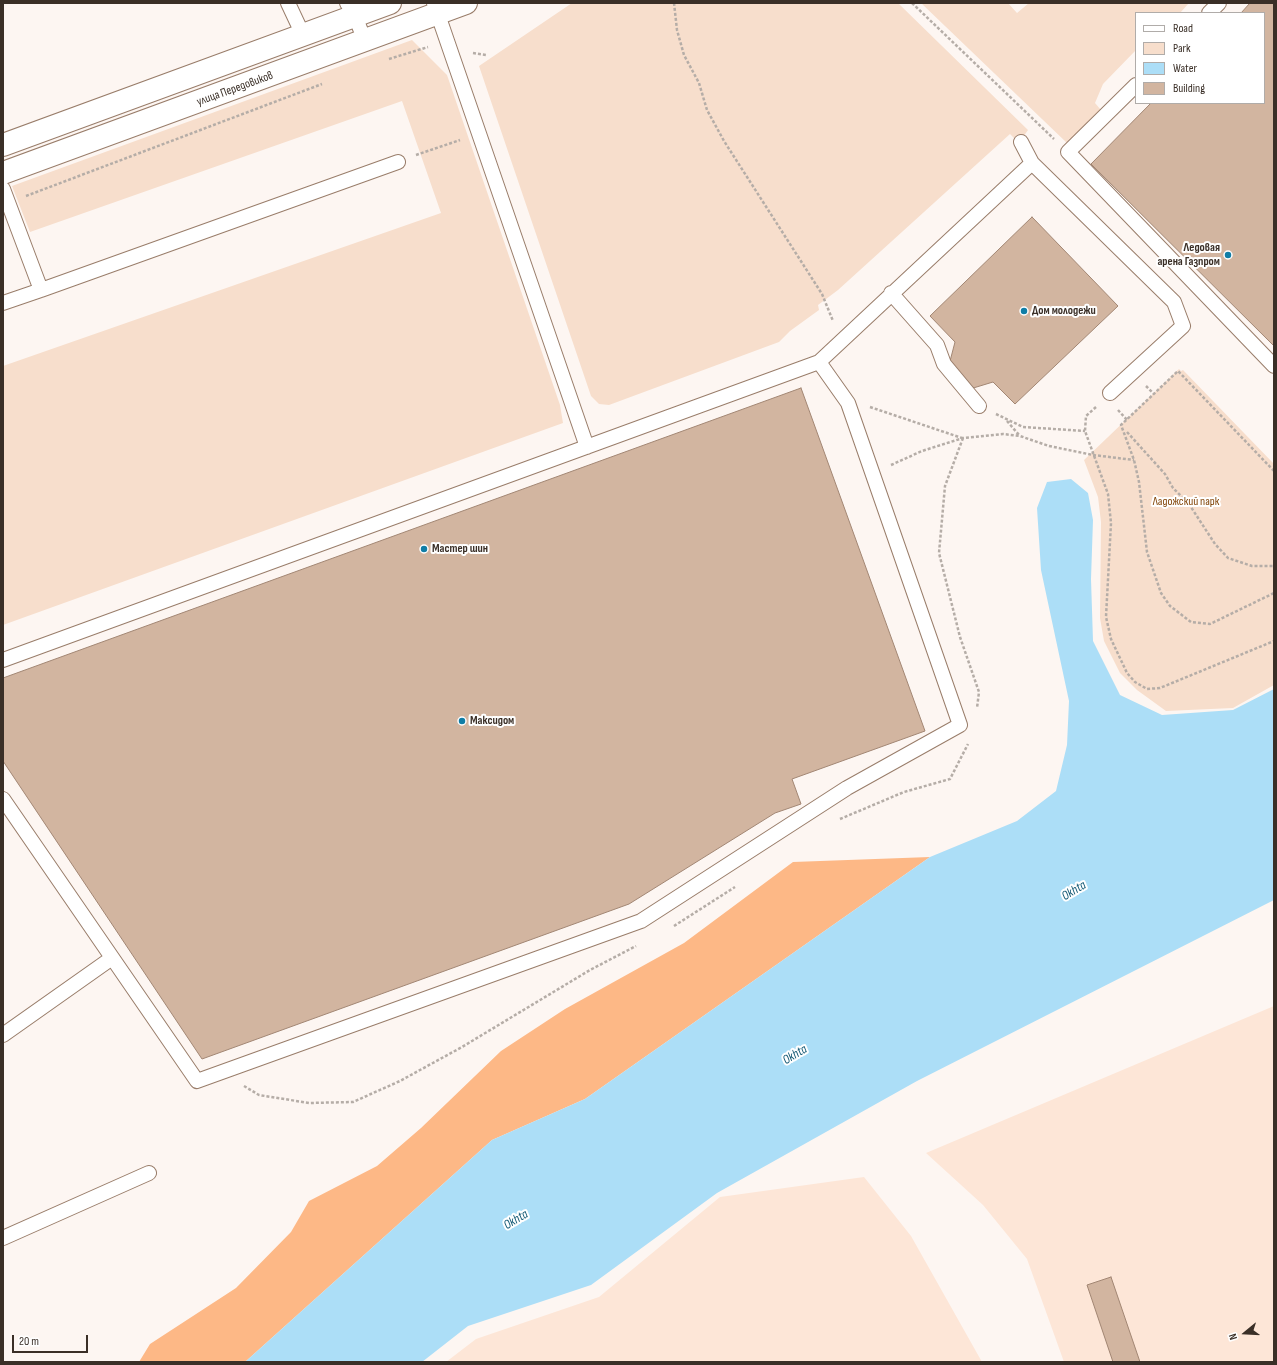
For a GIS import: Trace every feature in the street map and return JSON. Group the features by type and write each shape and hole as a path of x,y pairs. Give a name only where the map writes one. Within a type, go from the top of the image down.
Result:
{"main road":[{"path":"3,145 303,35 351,9 390,3"},
{"name":"улица Передовиков","path":"3,173 365,41 436,9 466,3"}],"lane":[{"path":"288,3 303,35"},
{"path":"1210,12 1219,3"},
{"path":"351,9 365,41"},
{"path":"436,9 448,48 479,133 587,447"},
{"path":"1135,86 1068,152 1274,366"},
{"path":"1021,142 1032,163 1174,302 1183,326 1110,393"},
{"path":"3,303 398,162"},
{"path":"3,660 819,362 891,293 1032,163"},
{"path":"3,189 41,290"},
{"path":"891,293 937,345 944,364 979,406"},
{"path":"3,799 197,1082 641,920 847,788 960,725 848,403 819,362"},
{"path":"3,1035 112,958"},
{"path":"3,1238 149,1173"}],"path":[{"path":"674,3 677,30 684,55 699,83 707,110 724,141 822,294 836,327"},
{"path":"912,3 1047,134 1068,152"},
{"path":"385,60 429,47 448,48 486,55"},
{"path":"8,203 324,83"},
{"path":"398,162 479,133"},
{"path":"1274,471 1178,371 1121,425 1134,460 1143,509 1147,552 1161,593 1170,606 1191,622 1210,624 1273,594 1274,598"},
{"path":"1110,393 1086,416 1085,431 1108,494 1111,522 1106,617 1111,639 1127,673 1135,682 1147,689 1160,688 1274,641"},
{"path":"848,403 866,406 963,438"},
{"path":"979,406 1023,427 1085,431"},
{"path":"1006,419 1020,436"},
{"path":"1127,432 1165,474 1174,488 1189,504 1215,544 1228,558 1252,566 1274,566"},
{"path":"872,474 922,451 963,438 1003,434 1020,436 1049,446 1093,455 1134,460"},
{"path":"963,438 946,486 939,553 960,637 979,692 976,714"},
{"path":"837,820 904,792 950,779 968,743"},
{"path":"672,927 737,885"},
{"path":"220,1073 259,1095 309,1103 353,1102 400,1081 462,1047 590,970 638,945"}],"shaded area":[{"path":"930,857 585,1099 492,1140 245,1362 139,1362 150,1344 236,1288 291,1232 309,1201 377,1166 421,1128 501,1051 565,1009 684,943 793,862"},
{"path":"1274,1006 1274,1362 1064,1362 1027,1259 983,1205 926,1153"},
{"path":"864,1177 911,1236 982,1362 446,1362 476,1339 599,1297 720,1197"}],"green space":[{"path":"572,3 898,3 1028,130 1019,143 1010,134 838,290 818,305 819,310 790,331 779,342 609,405 599,404 591,396 479,66"},
{"path":"921,3 1008,3 1017,13 1029,3 1189,3 1181,12 1135,12 1135,51 1103,84 1095,103 1101,110 1067,143"},
{"path":"412,40 447,75 560,405 563,423 3,625 3,366 441,213 402,101 30,232 12,186"},
{"name":"Ладожский парк","path":"1179,369 1181,371 1183,370 1274,464 1274,685 1233,708 1166,711 1137,690 1120,673 1104,641 1100,618 1101,522 1098,497 1084,460"}],"water":[{"name":"Okhta","path":"1071,479 1088,493 1093,520 1091,579 1093,641 1120,695 1162,715 1233,710 1274,689 1274,900 917,1081 717,1193 591,1285 468,1326 422,1362 245,1362 492,1140 585,1099 930,857 1017,821 1056,791 1067,745 1069,701 1041,570 1037,508 1047,482"}],"building":[{"name":"Ледовая арена Газпром","path":"1250,3 1274,3 1274,346 1091,164 1150,104 1265,104 1265,12 1242,12"},
{"name":"Дом молодежи","path":"1032,217 1118,306 1015,404 993,382 970,389 949,365 955,342 930,316"},
{"name":"Максидом","path":"801,388 925,731 792,779 801,804 775,813 629,904 202,1059 3,761 3,678"},
{"path":"1111,1277 1140,1362 1113,1362 1087,1285"}],"place":[{"name":"Ледовая арена Газпром","path":"1228,255"},
{"name":"Дом молодежи","path":"1024,311"},
{"name":"Мастер шин","path":"424,549"},
{"name":"Максидом","path":"462,721"}]}
